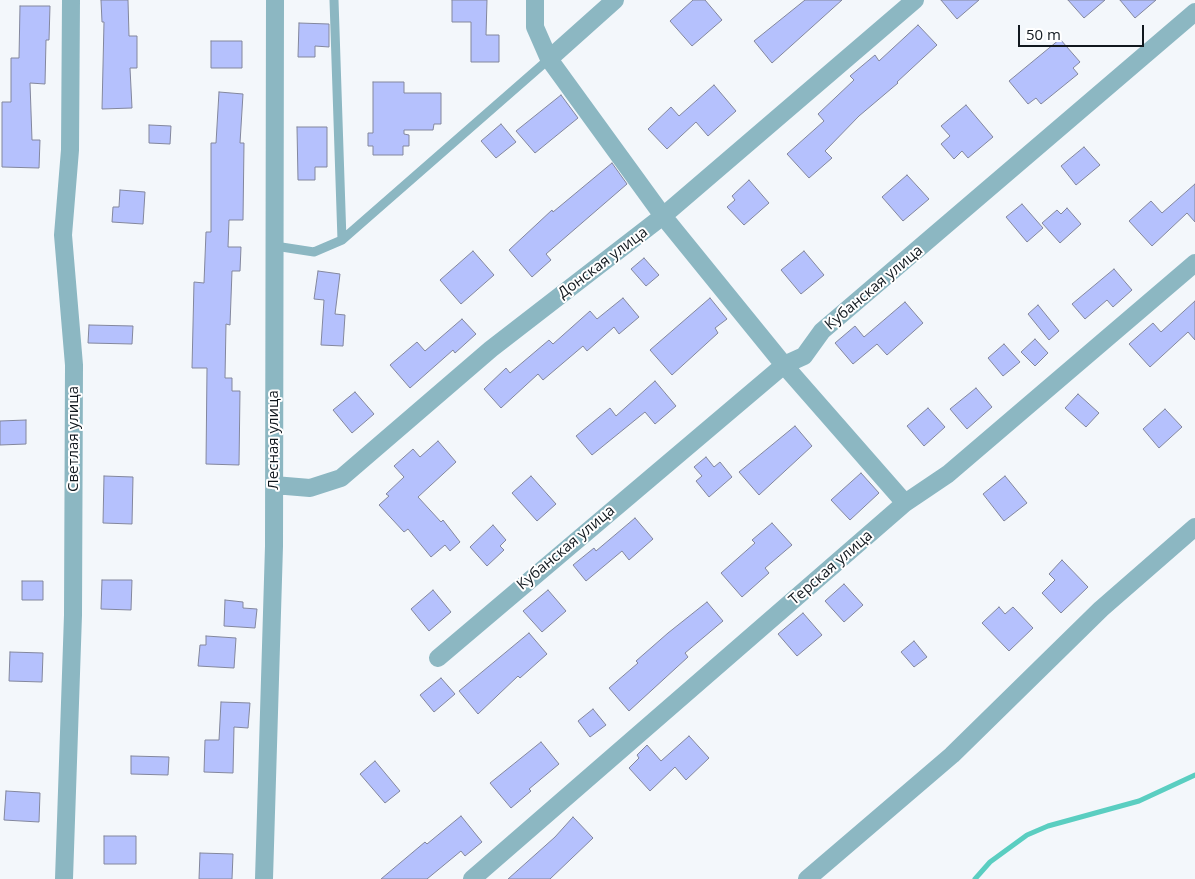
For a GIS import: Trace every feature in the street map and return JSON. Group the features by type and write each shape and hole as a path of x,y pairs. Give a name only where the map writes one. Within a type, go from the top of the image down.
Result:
{"street":[{"name":"Светлая улица","path":"64,879 73,615 74,365 63,235 70,150 71,0"},
{"name":"Лесная улица","path":"264,879 274,485 275,0"},
{"path":"535,0 535,27 549,59 663,216 784,365 905,503"},
{"path":"549,59 614,0"},
{"name":"Донская улица","path":"274,485 310,488 341,478 490,349 663,216 915,0"},
{"name":"Кубанская улица","path":"438,658 784,365 804,356 822,331 943,230 1195,12"},
{"name":"Терская улица","path":"472,879 905,503 948,474 1195,263"},
{"path":"807,879 952,755 1101,609 1195,527"}],"lane":[{"path":"334,0 342,240"},
{"path":"274,246 314,252 342,240 549,59"}],"building":[{"path":"101,0 128,0 129,36 137,36 137,68 130,68 132,108 102,109 104,22 102,22"},
{"path":"452,0 487,0 486,35 499,35 499,62 471,62 471,22 452,22"},
{"path":"693,0 705,0 722,20 692,46 670,21"},
{"path":"805,0 842,0 772,63 754,41"},
{"path":"941,0 979,0 957,19"},
{"path":"1068,0 1105,0 1084,18"},
{"path":"1120,0 1156,0 1135,18"},
{"path":"20,6 50,6 49,40 46,40 45,84 30,83 32,140 40,140 39,168 2,167 2,102 11,102 11,58 19,58"},
{"path":"299,23 329,24 329,47 315,46 315,57 298,57"},
{"path":"918,25 937,45 898,83 859,116 825,151 832,158 809,178 787,154 824,121 818,114 854,80 850,76 875,55 879,61"},
{"path":"1060,39 1080,62 1073,68 1078,74 1041,104 1036,98 1028,104 1009,81"},
{"path":"211,41 242,41 242,68 211,68"},
{"path":"373,82 404,82 404,93 441,93 441,124 434,124 433,130 404,130 404,134 409,135 409,146 403,146 403,155 373,155 373,146 368,146 368,133 373,133"},
{"path":"714,85 736,111 708,136 696,122 667,149 648,129 671,107 679,116"},
{"path":"219,92 243,94 240,143 244,143 243,220 229,220 228,247 241,247 240,271 232,271 230,325 226,324 225,378 232,378 232,391 240,391 239,465 206,464 207,368 192,368 194,282 204,283 206,232 211,232 211,143 216,143"},
{"path":"561,95 578,118 535,153 516,131"},
{"path":"966,105 993,137 968,158 962,151 954,159 941,144 950,136 941,126"},
{"path":"501,124 516,142 496,158 481,141"},
{"path":"149,125 171,126 170,144 149,143"},
{"path":"297,127 327,127 327,167 315,167 315,180 298,180"},
{"path":"1084,147 1100,165 1076,185 1061,166"},
{"path":"612,163 627,184 546,254 551,260 532,277 509,250 552,210 553,212"},
{"path":"907,175 929,199 903,221 882,197"},
{"path":"749,180 769,203 744,225 727,207 735,200 732,196"},
{"path":"1195,184 1195,222 1187,213 1152,246 1129,221 1151,201 1162,213"},
{"path":"120,190 145,192 143,224 112,222 113,207 119,207"},
{"path":"1022,204 1043,228 1027,242 1006,217"},
{"path":"1067,208 1081,224 1060,243 1042,223 1057,210 1061,214"},
{"path":"473,251 494,275 461,304 440,280"},
{"path":"804,251 824,275 801,294 781,270"},
{"path":"644,258 659,275 646,286 631,269"},
{"path":"1114,269 1132,290 1113,307 1107,300 1085,319 1072,304"},
{"path":"318,271 340,274 335,314 345,315 343,346 321,345 324,300 314,299"},
{"path":"623,298 639,317 619,334 614,327 587,351 583,346 543,380 538,374 501,408 484,389 506,368 510,373 549,340 553,344 590,311 597,319"},
{"path":"710,298 727,319 715,328 718,333 672,375 650,350"},
{"path":"1195,301 1195,340 1188,332 1150,367 1129,344 1153,323 1161,332"},
{"path":"905,302 923,323 887,355 877,344 853,364 835,343 855,326 864,337"},
{"path":"1038,305 1059,331 1049,340 1028,314"},
{"path":"462,319 476,334 455,353 453,350 410,388 390,365 417,342 425,351"},
{"path":"89,325 133,326 132,344 88,343"},
{"path":"1035,339 1048,353 1035,366 1021,352"},
{"path":"1004,344 1020,362 1003,376 988,358"},
{"path":"655,381 676,406 655,424 645,412 592,455 576,436 610,408 616,416"},
{"path":"976,388 992,407 967,429 950,409"},
{"path":"355,392 374,414 352,433 333,410"},
{"path":"1078,394 1099,413 1086,427 1065,408"},
{"path":"928,408 945,427 924,446 907,426"},
{"path":"1165,409 1182,427 1159,448 1143,429"},
{"path":"26,420 26,444 0,445 0,421"},
{"path":"795,426 812,446 759,495 739,472"},
{"path":"438,441 456,462 418,497 441,522 443,520 460,542 450,551 445,545 431,557 408,529 404,532 379,505 389,496 386,494 404,477 394,466 413,449 420,457"},
{"path":"706,457 714,467 720,462 732,477 709,497 696,481 702,476 694,467"},
{"path":"861,473 879,493 850,520 831,500"},
{"path":"104,476 133,477 132,524 103,523"},
{"path":"531,476 556,504 537,521 512,493"},
{"path":"1005,476 1027,503 1004,521 983,494"},
{"path":"635,518 653,539 629,560 622,551 586,581 573,565 594,548 596,551"},
{"path":"772,523 792,545 765,568 769,573 742,597 721,573 755,543 752,540"},
{"path":"493,525 506,540 500,546 504,550 487,566 470,547"},
{"path":"1062,560 1088,587 1061,613 1042,593 1055,580 1049,574"},
{"path":"102,580 132,580 131,610 101,609"},
{"path":"22,581 43,581 43,600 22,600"},
{"path":"844,584 863,605 844,622 825,601"},
{"path":"433,590 451,612 429,631 411,609"},
{"path":"548,590 566,611 542,632 523,611"},
{"path":"225,600 243,602 243,608 257,609 255,628 224,626"},
{"path":"707,602 723,621 685,653 688,657 629,711 609,688 638,663 636,661"},
{"path":"999,607 1005,614 1013,607 1033,628 1009,651 982,623"},
{"path":"803,613 822,635 797,656 778,634"},
{"path":"529,633 547,654 520,678 518,676 478,714 459,691"},
{"path":"206,636 236,638 234,668 198,666 200,645 206,645"},
{"path":"914,641 927,657 914,667 901,652"},
{"path":"10,652 43,653 42,682 9,681"},
{"path":"441,678 455,694 434,712 420,695"},
{"path":"221,702 250,703 248,728 234,727 233,773 204,772 205,740 219,740"},
{"path":"593,709 606,725 590,737 578,721"},
{"path":"689,736 709,758 686,780 675,767 650,791 629,768 639,758 637,755 647,745 661,761"},
{"path":"541,742 559,764 529,789 531,791 511,808 490,783"},
{"path":"131,756 169,757 168,775 131,774"},
{"path":"375,761 400,791 385,803 360,774"},
{"path":"6,791 40,793 39,822 4,820"},
{"path":"461,816 482,842 465,856 461,851 427,879 381,879 425,842 427,844"},
{"path":"573,817 593,838 550,879 508,879 555,837"},
{"path":"104,836 136,836 136,864 104,864"},
{"path":"200,853 233,854 232,879 199,879"}],"waterway":[{"path":"975,879 990,862 1027,835 1048,826 1139,801 1195,775"}]}
